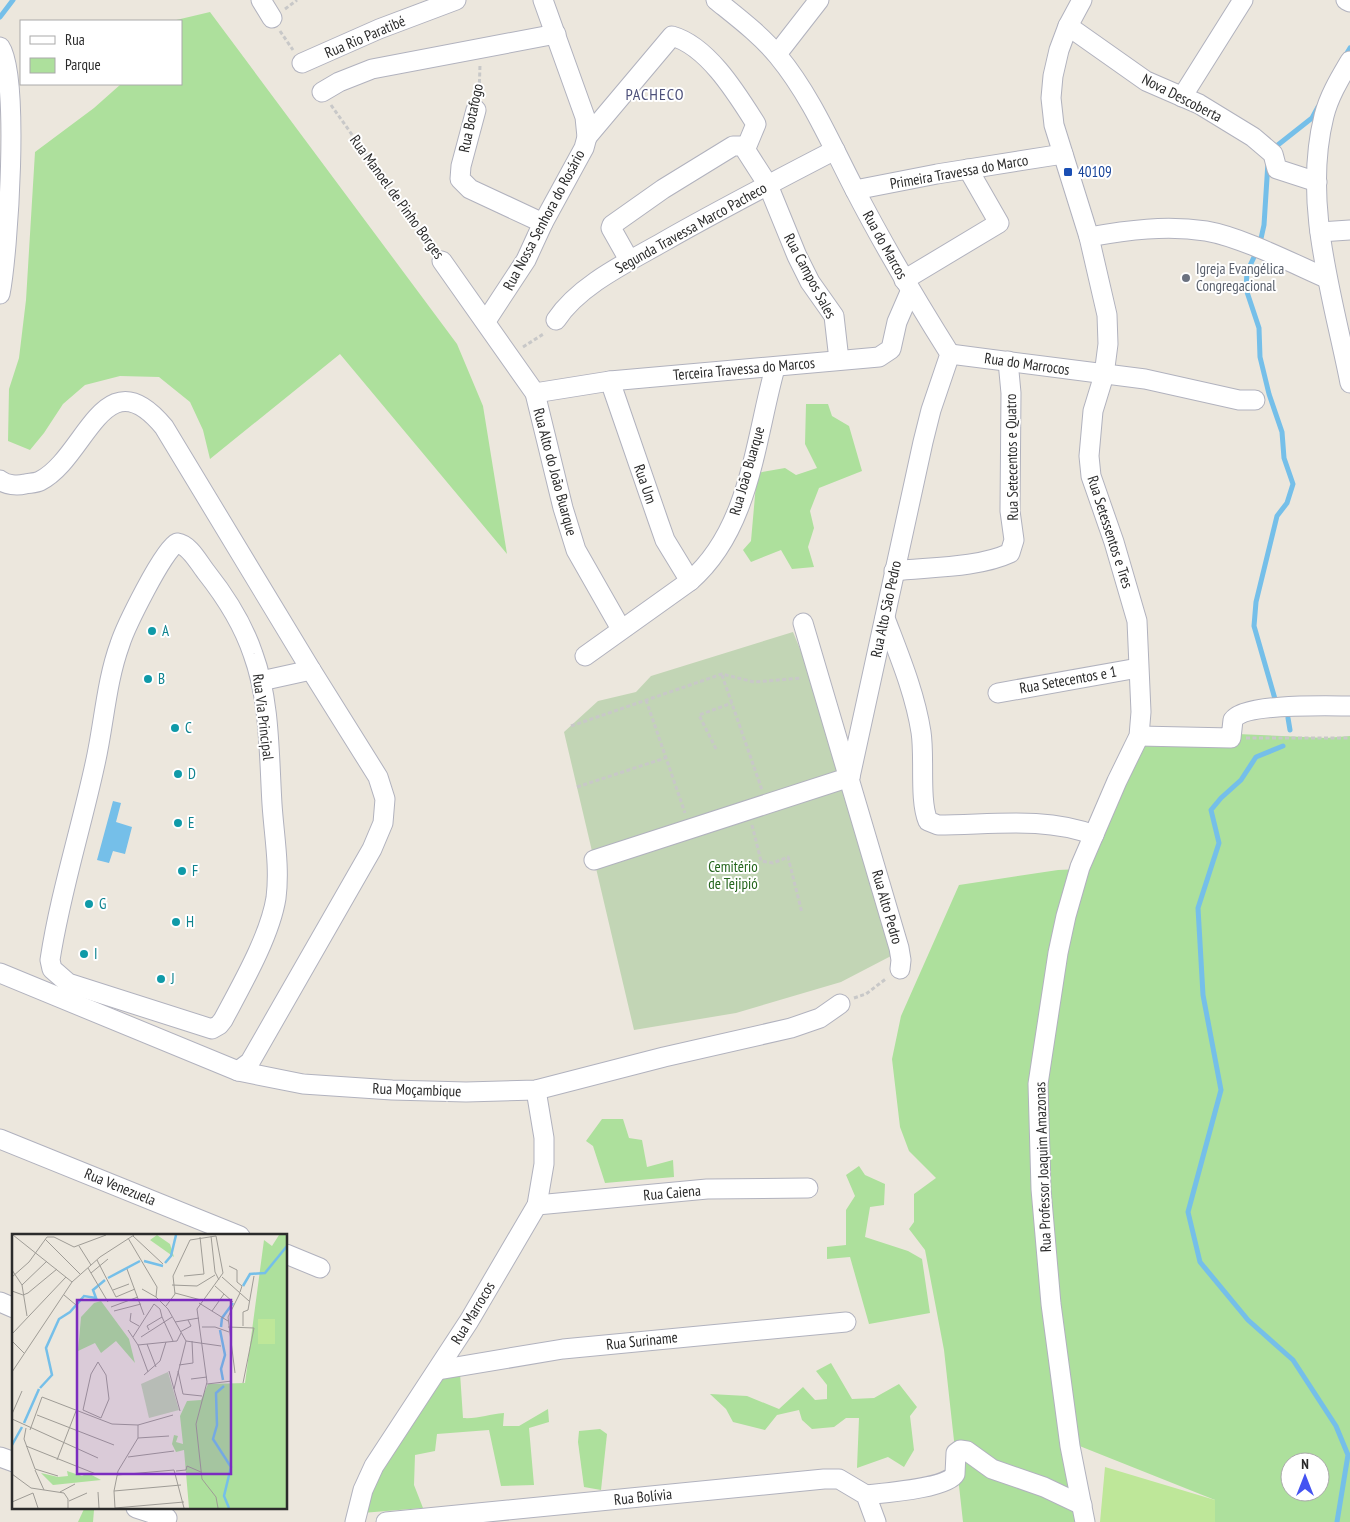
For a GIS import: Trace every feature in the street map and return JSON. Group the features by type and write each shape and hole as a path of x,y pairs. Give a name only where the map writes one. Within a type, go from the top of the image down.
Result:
{"street":[{"path":"261,0 272,18"},
{"name":"Rua Rio Paratibé","path":"302,63 379,29 456,0"},
{"name":"Rua Nossa Senhora do Rosário","path":"486,322 526,260 543,223 584,148 586,137 585,117 544,0"},
{"path":"716,0 777,54 819,0"},
{"name":"Rua Setessentos e Tres","path":"1082,0 1068,26 1052,76 1051,98 1054,125 1088,237 1107,315 1108,344 1104,375 1093,411 1089,456 1091,476 1114,542 1137,621 1141,712 1139,736"},
{"path":"1182,97 1243,0"},
{"path":"1346,0 1350,2"},
{"name":"Nova Descoberta","path":"1068,26 1146,81 1199,104 1268,148 1273,154 1278,169 1317,182"},
{"path":"322,92 358,73 372,69 556,34"},
{"path":"586,137 672,36 683,39 725,75 756,124 743,146 663,189 612,225 613,235 629,260"},
{"path":"0,48 7,63 9,82 5,157 9,209 0,294"},
{"name":"Rua do Marcos","path":"777,54 813,107 907,286 950,354"},
{"path":"1350,60 1335,86 1324,115 1318,151 1317,182 1320,232 1326,278 1350,383"},
{"name":"Rua Botafogo","path":"476,110 459,173 464,185 543,223"},
{"name":"Rua Campos Sales","path":"743,146 768,185 797,256 810,282 834,316 839,360"},
{"name":"Segunda Travessa Marco Pacheco","path":"556,320 569,302 629,260 711,213 835,150"},
{"name":"Primeira Travessa do Marco","path":"855,190 1063,154"},
{"path":"907,286 999,223 968,169"},
{"path":"1088,237 1124,231 1165,228 1207,232 1251,246 1326,278"},
{"path":"1320,232 1350,230"},
{"name":"Rua Manoel de Pinho Borges","path":"442,261 510,354 535,393"},
{"name":"Terceira Travessa do Marcos","path":"535,393 610,382 879,357 889,352 907,286"},
{"name":"Rua do Marrocos","path":"950,354 1145,379 1239,400 1255,400"},
{"name":"Rua Alto São Pedro","path":"850,777 930,410 950,354"},
{"name":"Rua Setecentos e Quatro","path":"894,571 955,565 993,559 1010,553 1014,540 1010,502 1011,393 1008,361"},
{"name":"Rua João Buarque","path":"585,656 699,574 727,535 740,504 775,368"},
{"name":"Rua Um","path":"610,382 658,523 665,540 690,581"},
{"name":"Rua Alto do João Buarque","path":"535,393 563,508 576,550 622,630"},
{"path":"0,480 19,486 40,481 56,469 94,420 109,406 124,401 139,403 152,413 164,427 310,670 378,777 385,799 383,823 372,849 244,1067"},
{"name":"Rua Via Principal","path":"182,544 188,548 216,585 238,621 253,653 269,678 266,723 278,867 276,900 246,975 219,1025 212,1029 203,1027 68,983 52,969 50,960 98,751 119,645 131,618 172,545 182,544"},
{"path":"885,618 917,711 922,742 925,810 928,821 938,826 1036,822 1060,825 1094,835"},
{"path":"594,860 850,777 803,623"},
{"name":"Rua Setecentos e 1","path":"998,693 1138,668"},
{"path":"269,678 310,670"},
{"path":"1139,736 1231,738 1233,720 1242,712 1292,706 1350,706"},
{"name":"Rua Professor Joaquim Amazonas","path":"1084,1514 1070,1446 1051,1304 1041,1189 1038,1084 1058,954 1066,916 1080,867 1117,781 1139,736"},
{"name":"Rua Alto Pedro","path":"850,777 899,948 900,969"},
{"name":"Rua Moçambique","path":"0,973 244,1067 303,1084 466,1092 536,1090 656,1059 791,1028 820,1018 840,1004"},
{"name":"Rua Marrocos","path":"355,1522 364,1490 374,1466 438,1370 537,1206 542,1186 544,1138 536,1090"},
{"name":"Rua Venezuela","path":"0,1139 235,1234"},
{"name":"Rua Caiena","path":"537,1206 708,1189 808,1188"},
{"path":"288,1255 320,1268"},
{"path":"0,1302 12,1307"},
{"name":"Rua Suriname","path":"438,1370 563,1349 846,1322"},
{"path":"876,1522 866,1495 904,1490 949,1480 955,1474 956,1453 960,1450 966,1451 992,1469 1044,1487 1084,1514"},
{"path":"0,1457 12,1461"},
{"name":"Rua Bolívia","path":"386,1522 824,1479 839,1479 866,1495"},
{"path":"142,1510 167,1518"}],"path":[{"path":"272,18 302,63"},
{"name":"Rua Botafogo","path":"476,110 480,80 477,49"},
{"name":"Rua Manoel de Pinho Borges","path":"322,92 442,261"},
{"path":"510,354 536,340 556,320"},
{"path":"722,674 732,702 758,807 761,860 773,863 788,857 802,913"},
{"path":"572,726 722,674 754,682 803,678"},
{"path":"646,700 691,830"},
{"path":"716,749 699,715 732,702"},
{"path":"1231,738 1327,740 1350,738"},
{"path":"577,788 665,758"},
{"path":"840,1004 866,994 900,969"}],"green space":[{"path":"210,12 457,344 483,406 507,554 340,354 210,459 203,430 190,402 159,377 120,376 85,385 63,404 30,450 8,441 9,389 19,358 26,300 35,152 94,108 120,85 182,85 182,20 176,20"},
{"path":"806,404 828,404 832,416 849,426 862,471 819,488 810,511 814,528 808,547 814,567 792,569 781,550 751,562 743,550 751,541 757,473 785,468 796,475 817,468 805,444"},
{"name":"Cemitério de Tejipió","path":"793,632 809,671 836,751 891,956 841,982 736,1013 634,1030 564,732 598,701 636,692 651,676"},
{"path":"1145,730 1326,738 1350,736 1350,1522 1215,1522 1215,1500 1067,1441 1078,1522 963,1522 944,1350 925,1250 909,1229 914,1222 914,1194 936,1178 909,1151 900,1127 892,1059 901,1016 959,885 1058,870 1082,869"},
{"path":"602,1119 623,1119 629,1138 642,1140 647,1167 673,1160 674,1177 605,1183 593,1146 586,1141"},
{"path":"859,1166 865,1175 885,1184 884,1205 870,1207 865,1237 908,1251 922,1259 930,1313 869,1324 850,1257 827,1259 827,1247 846,1245 846,1210 855,1196 846,1175"},
{"path":"831,1363 852,1399 874,1398 899,1384 917,1407 910,1416 914,1450 904,1467 888,1457 857,1468 859,1418 846,1418 834,1427 812,1429 802,1420 799,1410 777,1415 765,1430 733,1422 726,1409 710,1394 747,1396 779,1409 803,1387 815,1400 827,1399 827,1385 816,1371"},
{"path":"460,1373 463,1418 504,1413 503,1426 519,1426 548,1409 549,1422 529,1428 534,1485 501,1486 489,1430 437,1434 435,1451 415,1455 414,1485 423,1508 362,1513 374,1476 433,1378"},
{"path":"600,1429 607,1434 601,1490 584,1487 578,1442 579,1431"},
{"path":"1105,1467 1215,1500 1215,1522 1100,1522"},
{"path":"84,1510 94,1510 93,1522 78,1522"}],"water":[{"path":"113,801 121,803 116,822 132,827 125,854 113,851 109,863 97,860"}],"waterway":[{"path":"0,17 13,0"},
{"path":"1344,58 1350,48"},
{"path":"1274,148 1312,118 1318,107"},
{"path":"1260,243 1264,225 1268,162"},
{"path":"1255,255 1247,272 1246,289 1259,328 1260,357 1269,394 1282,432 1284,458 1293,484 1287,503 1277,516 1256,602 1254,626 1275,699"},
{"path":"1288,718 1290,730"},
{"path":"1283,746 1256,757 1241,780 1211,810 1219,843 1198,908 1203,995 1221,1090 1188,1212 1200,1262 1248,1320 1293,1360 1336,1426 1348,1455 1337,1522"}],"place":[{"name":"40109","path":"1068,172"},
{"name":"Igreja Evangélica Congregacional","path":"1186,278"},
{"name":"A","path":"152,631"},
{"name":"B","path":"148,679"},
{"name":"C","path":"175,728"},
{"name":"D","path":"178,774"},
{"name":"E","path":"178,823"},
{"name":"F","path":"182,871"},
{"name":"G","path":"89,904"},
{"name":"H","path":"176,922"},
{"name":"I","path":"84,954"},
{"name":"J","path":"161,979"}],"district":[{"name":"PACHECO","path":"655,94"}]}
